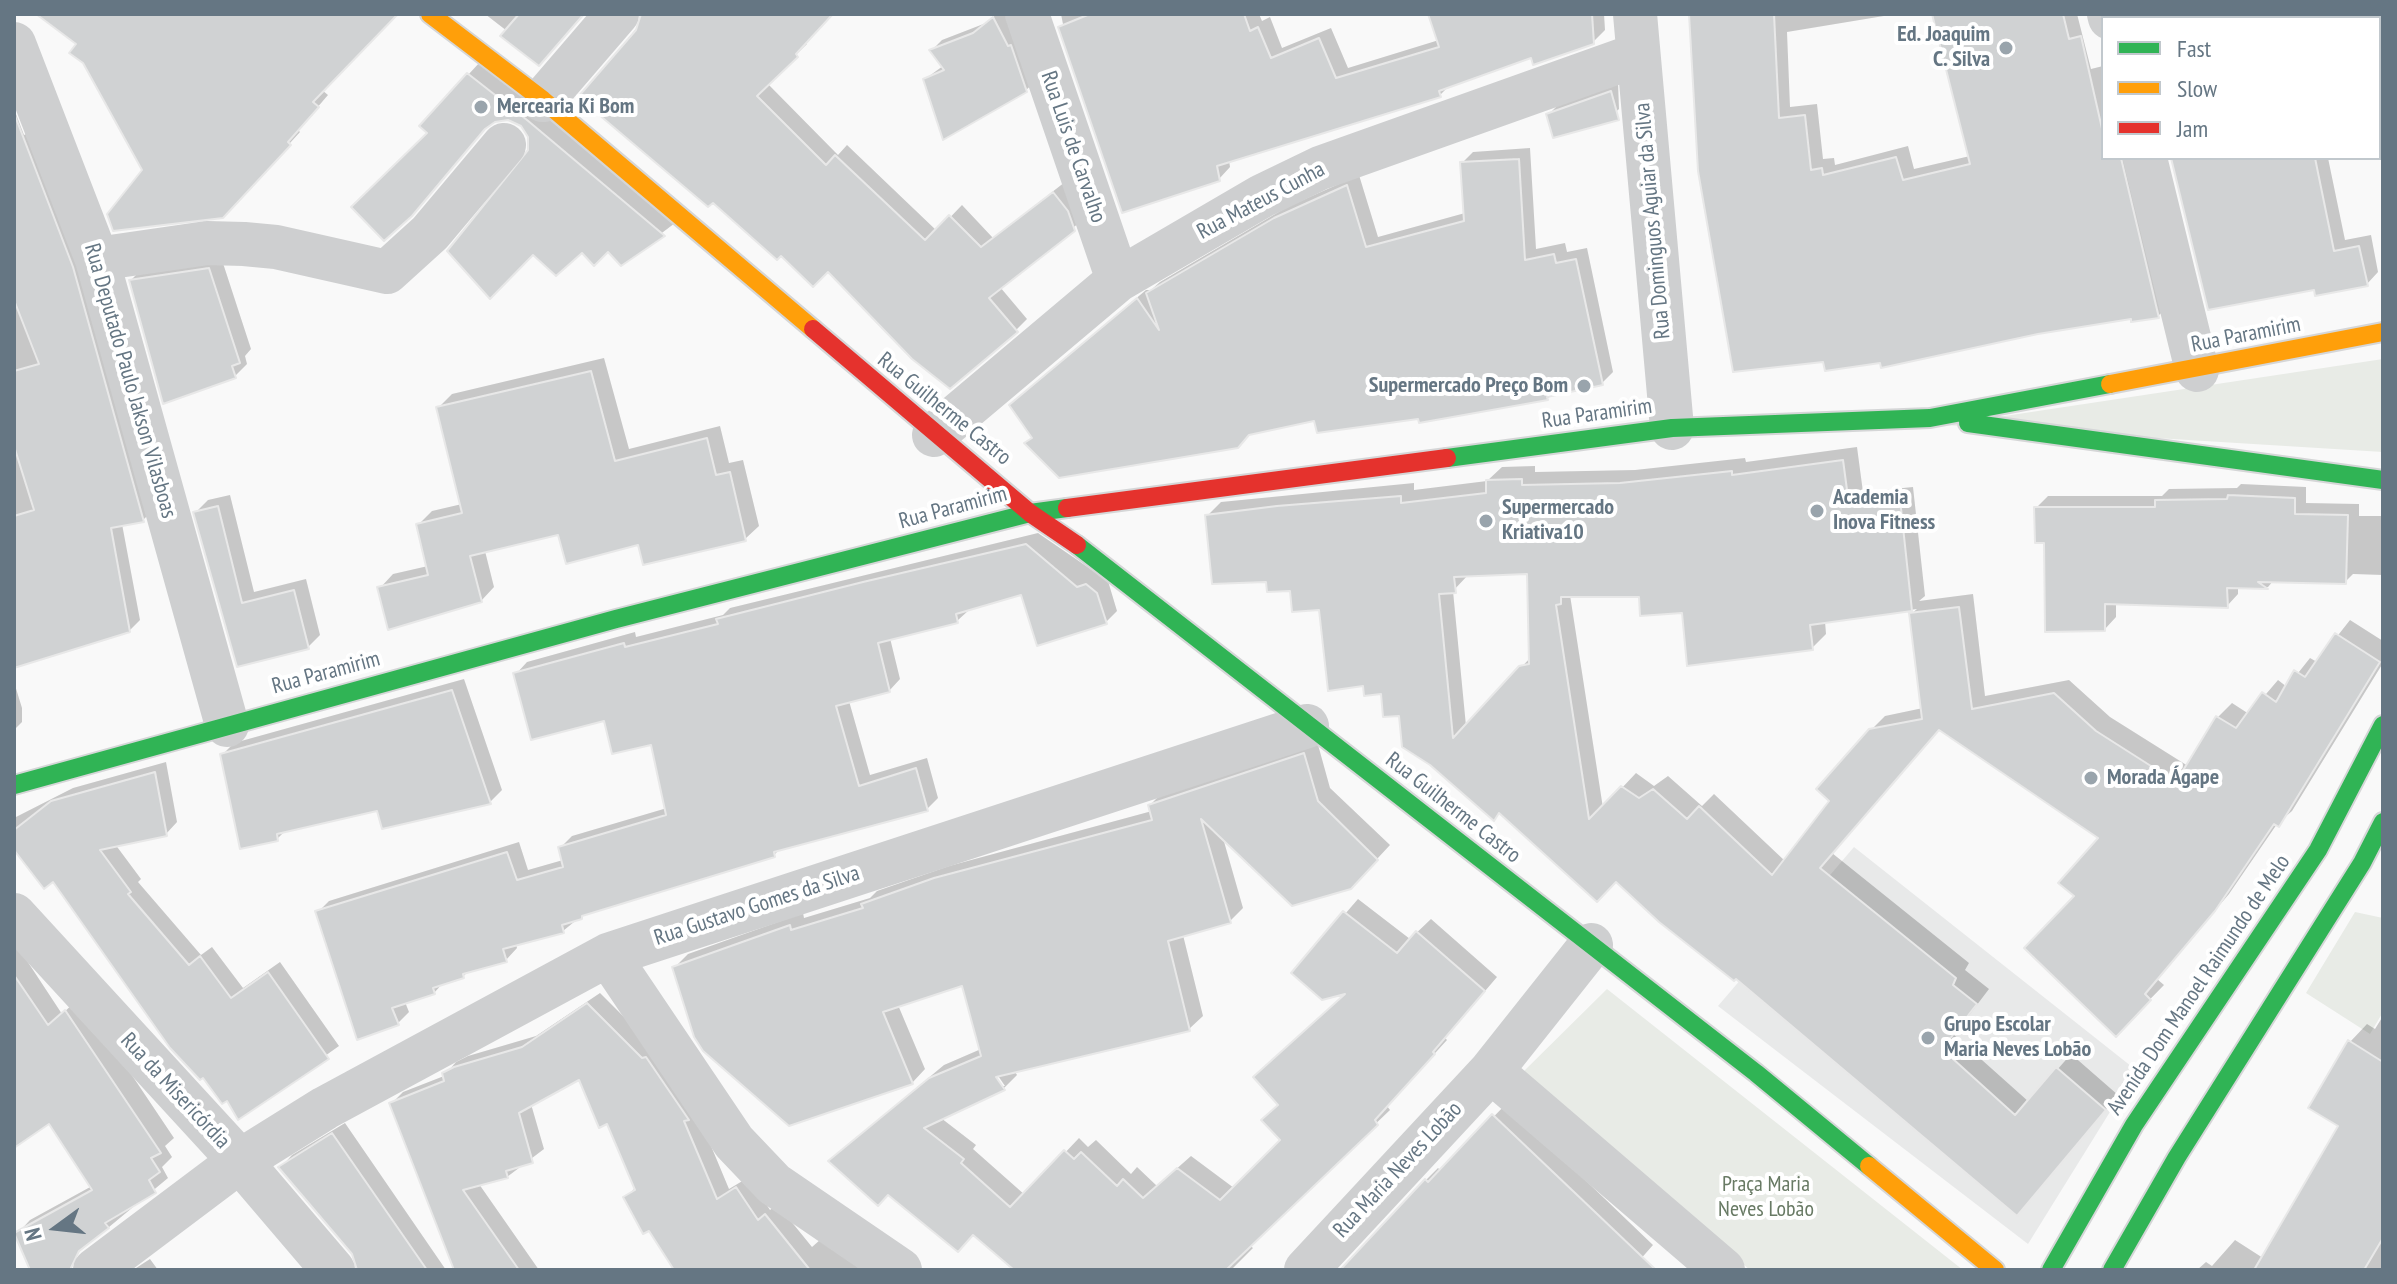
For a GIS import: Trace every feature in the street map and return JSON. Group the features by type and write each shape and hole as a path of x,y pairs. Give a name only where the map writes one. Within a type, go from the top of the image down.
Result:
{"main road":[{"name":"Rua Guilherme Castro","path":"430,14 543,100 934,435 1030,513 1078,546 1591,945"},
{"name":"Rua Paramirim","path":"14,785 616,619 1030,513 1672,428 1930,418 2197,370 2383,332"},
{"name":"Rua Paramirim","path":"1930,418 2383,480"},
{"name":"Avenida Dom Manoel Raimundo de Melo","path":"2112,1270 2353,859 2383,725"},
{"name":"Avenida Dom Manoel Raimundo de Melo","path":"2051,1270 2134,1125 2383,822"},
{"path":"1591,945 1756,1073 1995,1270"}],"street":[{"path":"543,100 617,14"},
{"name":"Rua Luis de Carvalho","path":"1034,16 1118,280"},
{"name":"Rua Mateus Cunha","path":"934,435 1118,280 1262,196 1320,168 1636,34"},
{"name":"Rua Dominguos Aguiar da Silva","path":"1636,34 1672,428"},
{"name":"Rua Deputado Paulo Jakson Vilasboas","path":"14,44 97,259 227,725"},
{"path":"97,259 207,243 244,244 276,247 387,272 430,233 504,145"},
{"path":"2145,160 2197,370"},
{"name":"Rua Gustavo Gomes da Silva","path":"95,1270 240,1161 325,1108 608,955 1307,726"},
{"name":"Rua da Misericórdia","path":"14,915 240,1161 333,1270"},
{"path":"1591,945 1491,1071 1723,1270"},
{"path":"608,955 744,1152 774,1184 900,1270"},
{"name":"Rua Maria Neves Lobão","path":"1306,1270 1491,1071"}],"shaded area":[{"name":"Grupo Escolar Maria Neves Lobão","path":"1854,847 2136,1070 2028,1244 1718,1006"}],"green space":[{"path":"2383,359 2383,452 1945,425"},
{"path":"2355,912 2383,918 2383,1012 2370,1034 2306,993"},
{"name":"Praça Maria Neves Lobão","path":"1607,989 1963,1270 1750,1270 1522,1073"}],"building":[{"path":"36,14 398,14 313,102 319,107 288,142 291,145 223,218 113,231 107,214 142,170 83,63 69,53 76,44"},
{"path":"519,14 584,14 539,66 500,36"},
{"path":"641,14 833,14 796,54 798,57 757,96 826,165 835,155 925,240 949,215 981,247 1053,192 1068,211 1075,231 989,298 1018,332 950,389 912,359 828,272 813,287 781,256 777,260 713,203 708,207 578,97 636,30"},
{"path":"1090,14 1244,14 1250,31 1258,27 1271,58 1319,38 1336,78 1439,47 1428,14 1592,14 1594,44 1533,65 1531,58 1439,91 1441,97 1217,166 1220,181 1122,213 1058,27"},
{"path":"1689,14 1774,14 1779,118 1805,115 1811,170 1822,168 1823,175 1896,157 1903,180 1970,164 1932,14 2063,14 2069,39 2081,36 2101,124 2101,160 2121,160 2159,318 2131,322 2131,319 2038,334 1881,368 1880,363 1825,371 1823,362 1733,372 1698,171"},
{"path":"993,17 1008,46 1011,45 1027,92 943,140 923,79 944,70 929,50 973,33"},
{"path":"467,73 665,236 621,266 608,252 594,266 582,253 556,276 533,255 490,299 447,251 528,150 528,137 521,126 508,120 495,122 485,129 412,216 384,241 351,207 427,133 419,126"},
{"path":"1611,91 1619,120 1553,138 1546,114"},
{"path":"14,113 73,267 144,522 111,528 130,632 14,668 14,516 34,510 14,446 14,371 39,364 14,300"},
{"path":"1519,159 1525,260 1554,254 1556,263 1576,259 1603,385 1547,397 1548,400 1419,423 1418,419 1317,433 1314,421 1249,435 1238,448 1059,478 1024,443 1032,438 1009,405 1137,298 1159,330 1146,293 1274,218 1347,185 1366,247 1464,221 1460,162"},
{"path":"2171,160 2315,160 2334,251 2359,246 2368,286 2315,296 2314,290 2208,310"},
{"path":"209,268 240,363 232,366 236,378 163,404 129,280"},
{"path":"591,371 615,461 707,438 716,475 730,472 746,541 643,565 638,545 566,564 558,535 470,556 482,602 388,630 377,587 428,575 416,524 462,513 436,407"},
{"path":"1843,460 1849,505 1900,499 1912,611 1810,625 1813,650 1687,666 1682,613 1640,616 1639,597 1561,597 1561,604 1556,605 1589,819 1621,786 1639,798 1653,789 1687,819 1699,806 1772,875 1829,801 1816,789 1869,729 1922,719 1909,613 1959,607 1972,709 2054,693 2096,731 2176,782 2216,716 2236,728 2262,692 2276,702 2294,670 2305,677 2335,633 2380,662 2279,827 2274,824 2215,911 2145,994 2151,1000 2116,1037 2024,948 2074,896 2058,883 2098,838 1939,730 1820,868 1956,978 1953,985 1977,1004 1942,1049 2015,1115 2056,1067 2106,1110 2017,1216 1736,979 1734,981 1659,922 1616,882 1597,902 1499,813 1494,821 1430,765 1402,747 1399,716 1383,717 1381,694 1364,696 1363,686 1328,691 1319,610 1292,612 1290,591 1267,592 1266,582 1212,584 1205,515 1401,496 1401,503 1486,493 1486,480 1522,479 1522,485 1620,483 1732,471 1732,475","holes":["1527,574 1529,664 1519,666 1453,738 1439,594 1456,593 1454,577"]},
{"path":"2228,495 2295,498 2295,514 2348,515 2346,584 2258,582 2268,589 2227,588 2228,608 2105,604 2105,631 2045,632 2044,543 2035,543 2034,507 2155,507 2155,500 2227,499"},
{"path":"218,506 242,603 294,590 309,649 237,667 193,512"},
{"path":"1026,544 1077,587 1086,584 1097,593 1107,624 1037,646 1021,595 956,614 958,623 878,643 890,692 836,706 859,786 916,768 928,811 774,852 775,857 582,916 582,919 562,925 564,933 503,949 507,962 463,974 464,978 433,988 435,994 392,1008 399,1025 357,1040 315,911 507,852 517,880 563,867 558,847 666,815 651,745 612,754 604,721 531,740 513,673 624,643 625,647 718,624 716,619 863,582"},
{"path":"452,690 491,804 382,829 377,811 277,834 278,841 240,849 220,754"},
{"path":"1304,753 1318,801 1378,860 1351,889 1292,906 1201,819 1231,923 1168,941 1190,1031 996,1077 1005,1090 924,1128 964,1159 961,1163 1010,1207 1064,1150 1074,1159 1081,1152 1117,1186 1123,1179 1143,1198 1177,1168 1220,1200 1280,1140 1261,1120 1278,1105 1253,1077 1345,994 1322,1000 1291,973 1343,911 1397,953 1416,931 1485,991 1433,1052 1435,1054 1375,1120 1378,1125 1226,1270 1014,1270 973,1235 958,1252 888,1195 878,1206 828,1161 929,1078 981,1056 962,986 883,1012 913,1084 789,1126 703,1051 694,1037 672,967 790,925 791,930 863,908 861,904 934,878 1152,820 1148,805"},
{"path":"155,772 167,836 100,850 131,892 128,894 189,965 200,956 231,998 268,972 329,1059 238,1120 227,1101 222,1104 203,1078 200,1080 170,1048 53,882 44,889 14,850 14,830 51,801"},
{"path":"14,975 48,1025 65,1010 161,1153 151,1158 160,1172 149,1180 156,1193 105,1223 109,1228 79,1251 70,1270 30,1270 14,1233 92,1190 49,1124 14,1148"},
{"path":"587,1003 642,1058 646,1057 689,1120 684,1121 717,1199 736,1187 758,1220 765,1214 810,1270 674,1270 649,1231 643,1234 623,1197 635,1190 607,1124 599,1128 579,1080 519,1113 533,1163 506,1171 508,1178 463,1190 519,1270 454,1270 389,1103 444,1081 442,1073 454,1067 522,1047"},
{"path":"2348,1040 2383,1062 2383,1238 2364,1270 2254,1270 2338,1126 2308,1108"},
{"path":"1492,1114 1656,1270 1340,1270 1425,1179 1428,1182"},
{"path":"332,1133 427,1270 357,1270 352,1254 278,1167"}],"traffic: fast":[{"path":"1447,458 1672,428 1930,418 2110,384"},
{"path":"1968,423 2383,480"},
{"path":"14,785 616,619 1030,513 1067,508"},
{"path":"1077,545 1756,1073 1869,1166"},
{"path":"2051,1270 2134,1125 2318,850 2383,725"},
{"path":"2112,1270 2177,1157 2362,863 2383,822"}],"traffic: slow":[{"path":"430,14 543,100 813,329"},
{"path":"2110,384 2383,332"},
{"path":"1869,1166 1995,1270"}],"traffic: jam":[{"path":"813,329 1030,513 1077,545"},
{"path":"1067,508 1447,458"}],"place":[{"name":"Ed. Joaquim C. Silva","path":"2006,48"},
{"name":"Mercearia Ki Bom","path":"481,107"},
{"name":"Supermercado Preço Bom","path":"1584,386"},
{"name":"Academia Inova Fitness","path":"1817,511"},
{"name":"Supermercado Kriativa10","path":"1486,521"},
{"name":"Morada Ágape","path":"2091,778"},
{"name":"Grupo Escolar Maria Neves Lobão","path":"1928,1038"}]}
